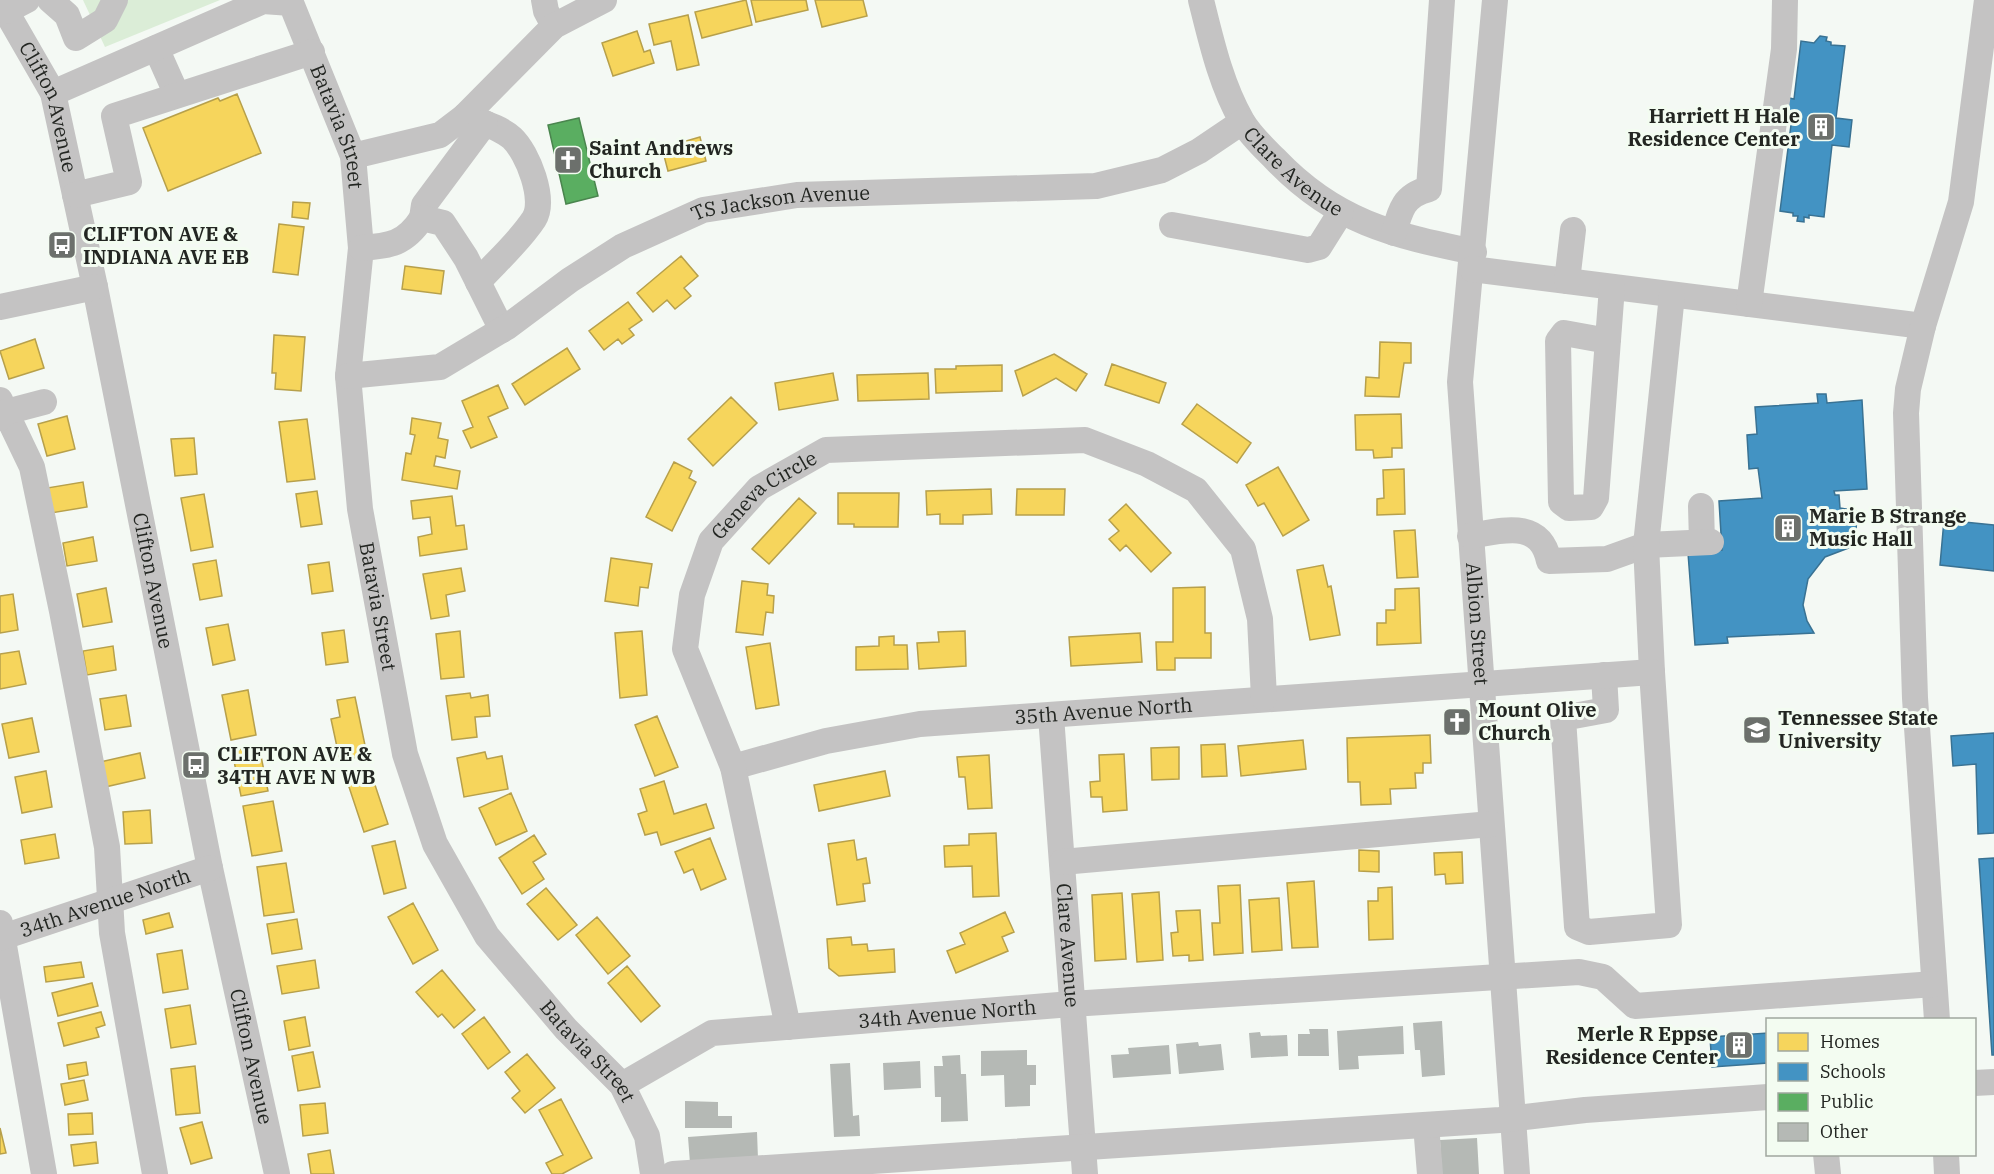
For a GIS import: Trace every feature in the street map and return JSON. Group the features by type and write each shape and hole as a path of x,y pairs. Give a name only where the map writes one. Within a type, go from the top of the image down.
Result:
{"street":[{"path":"50,0 67,15 76,38 105,20 116,0"},
{"path":"544,0 546,11 554,26"},
{"path":"361,248 390,246 412,234 422,218 424,205 475,120 554,26 604,0"},
{"name":"Clare Avenue","path":"1201,0 1223,76 1242,122 1301,185 1341,212 1473,261 1567,281 1923,326"},
{"path":"1394,233 1400,210 1407,198 1429,189 1442,0"},
{"name":"Albion Street","path":"1495,0 1473,261 1460,382 1517,1174"},
{"path":"1749,304 1784,49 1785,0"},
{"path":"1937,1018 1915,698 1906,413 1908,389 1923,326 1961,202 1987,0"},
{"path":"53,93 263,1"},
{"name":"Batavia Street","path":"263,1 294,1 353,156 361,248 348,376 360,509 405,754 435,844 487,936 566,1029 622,1085 647,1136 652,1174"},
{"name":"Clifton Avenue","path":"11,4 53,93 95,287 210,868 277,1174"},
{"path":"156,48 177,95"},
{"path":"75,195 129,182 114,116 312,52"},
{"path":"353,156 440,135 475,120 512,138 525,158 539,205 534,219 478,282"},
{"name":"TS Jackson Avenue","path":"348,376 440,367 502,330 570,280 623,246 703,210 797,195 1096,186 1162,170 1199,151 1242,122"},
{"path":"1172,225 1308,250 1319,247 1341,212"},
{"path":"422,218 443,224 478,282 502,330"},
{"path":"1567,281 1573,230"},
{"path":"0,307 95,287"},
{"path":"1608,341 1564,333 1558,341 1561,502 1569,508 1590,507 1596,498 1608,341 1612,287"},
{"path":"1604,675 1606,710 1563,718 1577,927 1589,932 1669,925 1646,546 1672,295"},
{"path":"44,402 2,410 32,467 99,801 107,847 112,933 155,1174"},
{"name":"Geneva Circle","path":"788,1027 733,767 685,649 692,595 711,541 759,488 826,450 1085,440 1147,464 1196,490 1243,549 1260,619 1264,698"},
{"path":"1470,537 1514,529 1526,531 1542,545 1549,561 1607,559 1646,546 1707,542 1701,506"},
{"name":"35th Avenue North","path":"733,767 826,741 920,724 1652,672"},
{"name":"Clare Avenue","path":"1051,716 1085,1174"},
{"path":"1062,862 1491,824"},
{"name":"34th Avenue North","path":"1,933 110,902 210,868"},
{"path":"1,933 44,1174"},
{"name":"34th Avenue North","path":"622,1085 712,1034 1071,1004 1579,972 1603,977 1635,1006 1934,984"},
{"path":"1976,1083 1994,1082"},
{"path":"673,1174 1426,1125 1585,1110 1766,1097"},
{"path":"1426,1125 1430,1174"},
{"path":"1826,1156 1828,1174"},
{"path":"1946,1156 1947,1174"}],"green space":[{"path":"83,0 220,0 105,47"}],"building: Homes":[{"path":"746,0 752,25 702,38 695,12"},
{"path":"751,0 806,0 808,10 756,22"},
{"path":"815,0 863,0 867,16 822,27"},
{"path":"688,15 699,65 677,70 671,41 654,45 649,24"},
{"path":"637,31 644,52 650,50 654,63 613,76 602,43"},
{"path":"237,94 261,153 168,191 143,128 218,98 220,101"},
{"path":"700,137 706,161 668,171 662,148"},
{"path":"293,202 310,203 308,219 292,217"},
{"path":"279,224 304,227 298,275 273,272"},
{"path":"681,256 698,276 684,288 691,296 675,309 667,300 653,312 637,293"},
{"path":"405,266 444,271 441,294 402,289"},
{"path":"628,302 642,320 629,329 634,335 622,344 618,339 604,350 589,331"},
{"path":"274,335 305,337 301,391 275,389 276,373 272,373"},
{"path":"35,339 44,368 9,379 0,351"},
{"path":"1380,342 1411,343 1411,363 1404,363 1399,397 1365,396 1366,377 1379,378"},
{"path":"567,348 580,369 525,405 512,384"},
{"path":"1054,354 1087,374 1076,391 1056,378 1023,396 1015,371"},
{"path":"1112,364 1166,383 1159,403 1105,385"},
{"path":"1002,365 1002,391 936,393 935,369"},
{"path":"833,373 838,400 779,410 775,383"},
{"path":"928,373 929,399 858,401 857,375"},
{"path":"498,385 508,408 488,417 497,437 471,448 463,431 473,427 462,401"},
{"path":"731,397 757,423 713,466 688,439"},
{"path":"1197,404 1251,443 1237,463 1182,424"},
{"path":"1401,414 1402,448 1392,448 1392,457 1374,458 1373,450 1356,450 1355,415"},
{"path":"67,416 75,449 47,456 38,424"},
{"path":"412,418 441,423 438,438 448,440 445,458 436,456 434,466 460,471 457,489 402,480 406,453 411,454 415,435 410,434"},
{"path":"307,419 315,479 287,482 279,422"},
{"path":"194,438 197,474 175,476 171,439"},
{"path":"674,462 692,471 689,478 696,482 672,531 646,517"},
{"path":"1278,467 1309,520 1283,536 1264,503 1258,506 1246,485"},
{"path":"1404,469 1405,514 1377,515 1377,499 1384,498 1383,470"},
{"path":"83,482 87,507 51,513 47,488"},
{"path":"991,489 992,514 963,515 963,524 940,524 940,514 927,515 926,491"},
{"path":"1017,489 1065,489 1064,515 1016,515"},
{"path":"317,491 322,524 301,527 296,494"},
{"path":"838,493 899,493 898,527 854,527 854,524 838,524"},
{"path":"204,494 213,547 191,551 181,498"},
{"path":"452,496 456,526 464,525 467,549 420,556 418,537 432,534 430,517 413,519 411,501"},
{"path":"799,498 816,513 769,564 752,549"},
{"path":"1126,504 1171,553 1151,572 1126,545 1120,551 1109,539 1119,531 1109,520"},
{"path":"1415,530 1418,577 1397,578 1394,531"},
{"path":"93,537 97,561 67,566 63,543"},
{"path":"611,558 652,564 648,588 640,587 638,606 605,601"},
{"path":"216,560 222,596 200,600 193,564"},
{"path":"329,562 333,591 312,594 308,565"},
{"path":"1323,565 1328,587 1331,586 1340,635 1310,640 1297,570"},
{"path":"461,568 465,591 446,595 449,616 431,619 423,574"},
{"path":"742,581 768,584 767,595 774,596 773,613 766,612 763,635 736,632"},
{"path":"1205,587 1205,633 1211,633 1211,658 1175,658 1175,670 1157,670 1156,642 1173,642 1173,588"},
{"path":"106,588 112,622 83,627 77,594"},
{"path":"1419,588 1421,643 1377,645 1377,623 1386,623 1386,610 1395,610 1395,589"},
{"path":"13,594 18,630 0,633 0,596"},
{"path":"228,624 235,660 213,665 206,628"},
{"path":"344,630 348,662 326,665 322,633"},
{"path":"460,631 464,677 441,679 436,634"},
{"path":"642,631 647,695 620,698 615,633"},
{"path":"965,631 966,666 919,669 917,643 939,642 938,632"},
{"path":"1140,633 1142,662 1071,666 1069,637"},
{"path":"894,636 894,645 907,645 908,669 856,670 856,647 879,646 879,637"},
{"path":"770,643 779,705 756,709 746,647"},
{"path":"113,646 116,670 87,675 83,651"},
{"path":"19,651 26,684 0,689 0,654"},
{"path":"248,690 256,735 231,740 222,695"},
{"path":"470,693 471,698 488,695 490,716 475,717 477,737 452,740 446,696"},
{"path":"126,695 131,726 105,730 100,699"},
{"path":"355,697 367,755 340,761 331,719 340,717 337,700"},
{"path":"657,716 678,767 655,776 635,725"},
{"path":"32,718 39,752 9,758 2,724"},
{"path":"1430,735 1431,763 1423,763 1423,773 1415,773 1416,788 1390,789 1391,804 1361,805 1360,782 1348,782 1347,738"},
{"path":"1303,740 1306,769 1241,776 1238,746"},
{"path":"1225,744 1227,776 1202,777 1201,745"},
{"path":"259,746 268,791 241,796 232,751"},
{"path":"1179,747 1179,779 1152,780 1151,748"},
{"path":"485,752 487,759 502,756 508,789 464,797 457,758"},
{"path":"140,753 145,778 105,787 100,762"},
{"path":"1124,754 1127,810 1103,812 1102,797 1091,797 1090,782 1100,781 1099,755"},
{"path":"989,755 992,808 968,809 965,777 959,777 957,757"},
{"path":"46,771 52,807 22,813 15,777"},
{"path":"885,771 890,796 819,811 814,785"},
{"path":"372,776 388,824 364,832 348,784"},
{"path":"664,781 674,814 706,804 714,828 661,845 657,832 645,835 638,814 647,811 640,789"},
{"path":"511,793 527,831 496,845 479,808"},
{"path":"273,801 282,851 252,856 243,806"},
{"path":"150,810 152,843 125,844 123,812"},
{"path":"996,833 999,896 973,897 972,866 945,867 944,846 969,845 969,834"},
{"path":"55,834 59,858 25,864 21,840"},
{"path":"534,835 546,854 533,862 544,879 522,894 499,858"},
{"path":"710,838 726,879 701,890 693,869 684,873 675,852"},
{"path":"854,840 857,860 866,858 870,883 863,884 865,901 837,905 828,844"},
{"path":"395,841 406,888 384,894 372,846"},
{"path":"1359,850 1379,851 1379,872 1359,871"},
{"path":"1462,852 1463,883 1446,884 1445,874 1435,875 1434,853"},
{"path":"286,863 294,912 264,916 257,867"},
{"path":"1314,881 1318,947 1292,948 1287,883"},
{"path":"1240,885 1243,953 1214,955 1212,923 1220,923 1218,886"},
{"path":"1392,887 1393,939 1369,940 1368,901 1378,901 1378,888"},
{"path":"546,888 577,925 558,940 527,904"},
{"path":"1159,892 1163,960 1137,962 1132,894"},
{"path":"1122,893 1126,959 1095,961 1092,895"},
{"path":"1279,898 1282,950 1252,952 1249,900"},
{"path":"413,903 438,950 413,964 388,917"},
{"path":"1200,910 1203,960 1189,961 1189,955 1173,956 1171,933 1178,932 1176,911"},
{"path":"1005,912 1014,932 1002,937 1008,951 956,973 947,951 965,944 960,933"},
{"path":"169,913 173,927 146,934 143,920"},
{"path":"597,917 630,956 608,974 576,935"},
{"path":"297,919 302,949 272,954 267,924"},
{"path":"851,937 852,945 867,944 868,951 894,949 895,972 839,976 829,968 827,939"},
{"path":"182,950 188,989 163,993 157,954"},
{"path":"315,960 319,988 282,994 277,966"},
{"path":"81,962 84,977 46,982 44,967"},
{"path":"627,966 660,1006 641,1022 608,983"},
{"path":"442,970 475,1010 454,1028 442,1014 438,1017 416,992"},
{"path":"92,983 98,1006 58,1016 52,993"},
{"path":"190,1005 196,1044 171,1048 165,1009"},
{"path":"101,1012 105,1025 96,1028 99,1037 64,1046 58,1023"},
{"path":"305,1017 310,1046 289,1050 284,1021"},
{"path":"484,1017 510,1052 488,1069 462,1034"},
{"path":"313,1052 320,1087 298,1091 292,1056"},
{"path":"527,1054 555,1088 525,1113 512,1098 520,1091 505,1072"},
{"path":"86,1062 88,1075 69,1079 67,1065"},
{"path":"195,1066 200,1113 176,1115 171,1069"},
{"path":"84,1080 88,1100 65,1105 61,1084"},
{"path":"561,1099 592,1158 562,1174 552,1174 546,1163 563,1155 539,1110"},
{"path":"325,1103 328,1133 303,1136 300,1105"},
{"path":"92,1113 93,1134 69,1135 68,1114"},
{"path":"202,1122 212,1158 191,1164 180,1128"},
{"path":"0,1128 6,1153 0,1154"},
{"path":"96,1142 98,1163 74,1166 71,1145"},
{"path":"330,1150 334,1174 311,1174 308,1154"}],"building: Schools":[{"name":"Harriett H Hale Residence Center","path":"1820,36 1827,37 1826,41 1831,42 1831,45 1845,46 1836,118 1852,120 1849,147 1832,145 1824,217 1809,215 1809,218 1804,217 1804,222 1797,221 1798,216 1793,216 1793,213 1780,211 1792,117 1787,117 1789,98 1794,99 1801,41 1814,43"},
{"name":"Marie B Strange Music Hall","path":"1817,394 1826,394 1827,403 1862,400 1867,489 1834,491 1835,495 1839,495 1840,508 1858,511 1854,546 1825,557 1808,579 1803,605 1807,621 1814,633 1727,637 1728,643 1695,645 1688,553 1722,550 1719,501 1762,498 1758,468 1749,469 1747,435 1757,434 1755,407 1818,403"},
{"path":"1944,520 1994,525 1994,571 1940,565"},
{"path":"1994,733 1994,833 1978,834 1976,764 1953,766 1951,736"},
{"path":"1994,858 1994,1055 1992,1055 1979,859"},
{"name":"Merle R Eppse Residence Center","path":"1766,1033 1766,1063 1712,1067 1710,1037"}],"building: Public":[{"path":"579,118 598,196 566,204 548,125"}],"building: Other":[{"path":"1442,1021 1445,1075 1422,1077 1420,1050 1415,1050 1413,1023"},
{"path":"1403,1026 1404,1054 1358,1056 1359,1069 1339,1070 1337,1031"},
{"path":"1309,1029 1328,1029 1329,1056 1298,1056 1298,1034 1310,1034"},
{"path":"1260,1032 1261,1036 1287,1035 1288,1056 1251,1058 1249,1033"},
{"path":"1198,1042 1199,1046 1221,1044 1224,1070 1179,1074 1176,1044"},
{"path":"1169,1045 1171,1074 1113,1078 1111,1055 1129,1054 1128,1048"},
{"path":"1027,1050 1027,1065 1036,1065 1036,1085 1030,1085 1030,1106 1005,1107 1004,1075 981,1076 981,1051"},
{"path":"960,1055 961,1074 966,1074 968,1121 941,1122 941,1097 935,1097 934,1066 943,1066 942,1056"},
{"path":"920,1061 921,1088 884,1090 883,1063"},
{"path":"850,1063 853,1116 859,1115 860,1136 834,1137 830,1064"},
{"path":"685,1101 718,1102 718,1116 732,1116 732,1128 685,1128"},
{"path":"757,1132 758,1159 690,1163 688,1137"},
{"path":"1477,1138 1479,1174 1442,1174 1440,1140"}],"place":[{"name":"Harriett H Hale Residence Center","path":"1821,127"},
{"name":"Saint Andrews Church","path":"568,160"},
{"name":"CLIFTON AVE & INDIANA AVE EB","path":"62,245"},
{"name":"Marie B Strange Music Hall","path":"1788,528"},
{"name":"Mount Olive Church","path":"1457,722"},
{"name":"Tennessee State University","path":"1757,730"},
{"name":"CLIFTON AVE & 34TH AVE N WB","path":"196,765"},
{"name":"Merle R Eppse Residence Center","path":"1739,1045"}]}
